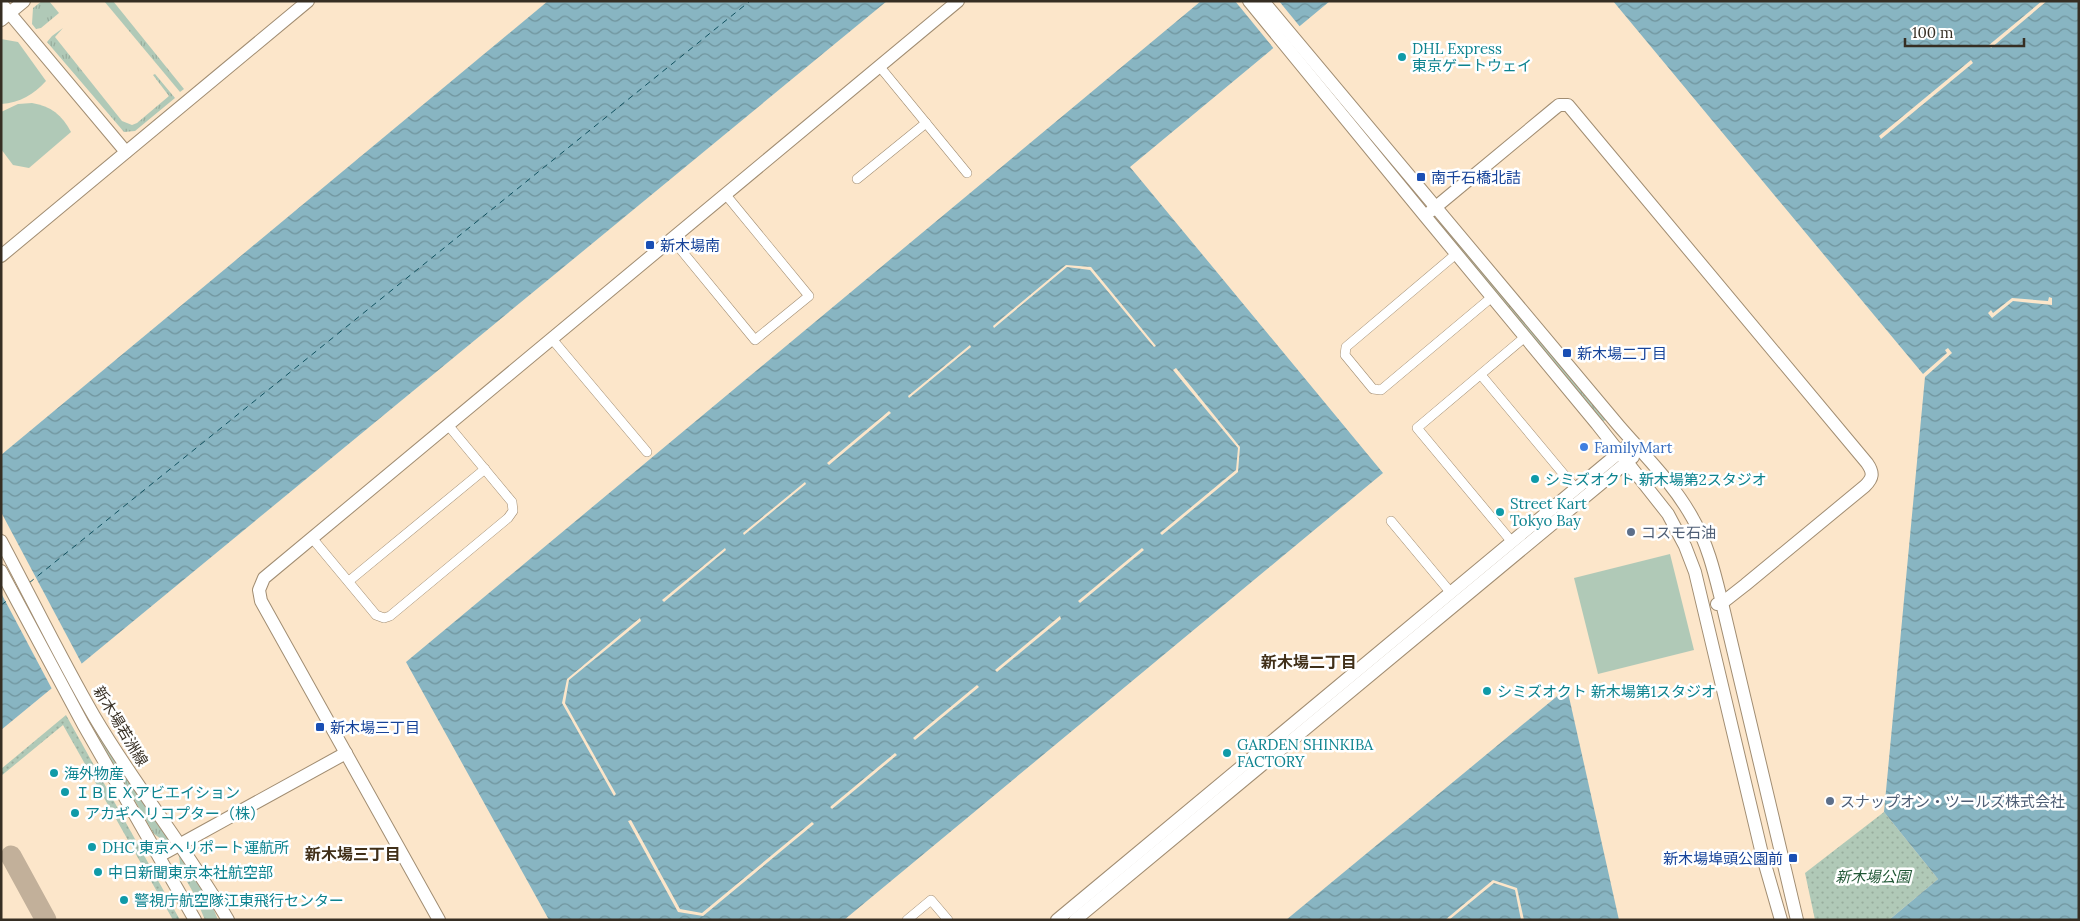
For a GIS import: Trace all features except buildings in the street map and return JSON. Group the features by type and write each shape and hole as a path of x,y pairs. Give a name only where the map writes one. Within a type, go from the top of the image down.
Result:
{"street":[{"path":"24,1 4,12 126,152"},
{"path":"1,256 308,1"},
{"path":"439,920 260,597 260,587 264,578 958,1"},
{"path":"1250,1 1437,206 1680,497 1694,521 1714,573 1797,920"},
{"path":"1263,1 1300,54 1425,216 1624,457 1668,514 1690,558 1705,609 1762,854 1781,920"},
{"path":"880,67 967,173"},
{"path":"1425,216 1559,105 1568,105 1867,463 1873,472 1872,478 1865,486 1722,602 1705,609"},
{"path":"857,179 926,124"},
{"path":"672,239 755,340 809,296 726,195"},
{"path":"1456,254 1346,348 1345,355 1371,387 1380,390 1492,297"},
{"path":"1512,542 1417,428 1525,337"},
{"path":"552,339 647,452"},
{"path":"1481,375 1576,489"},
{"path":"312,538 376,615 384,618 412,598 508,518 513,511 512,502 448,425"},
{"path":"1057,920 1129,867 1637,446"},
{"path":"1367,670 1512,542 1576,489 1624,457"},
{"path":"348,581 485,469"},
{"path":"1391,520 1452,593"},
{"name":"新木場若洲線","path":"1,541 94,716 180,844 228,920"},
{"name":"新木場若洲線","path":"1,571 82,724 195,920"},
{"path":"158,856 346,753"},
{"path":"1075,920 1129,867"},
{"path":"907,920 931,900 948,920"}],"green space":[{"path":"42,1 49,1 59,13 41,28 36,29 32,24 33,8"},
{"path":"104,1 113,1 184,89 180,92"},
{"path":"63,28 55,37 122,121 132,125 137,123 169,96 153,75 155,74 175,98 135,131 124,132 47,42"},
{"path":"1,39 18,42 46,81 26,97 14,102 1,104"},
{"path":"32,103 45,106 55,112 71,132 29,168 13,165 1,149 1,112 18,104"},
{"path":"1441,222 1606,420 1603,421 1439,223"},
{"path":"1670,554 1694,650 1598,674 1574,578"},
{"path":"66,715 180,920 173,920 63,725 1,776 1,769"},
{"path":"92,719 128,780 168,835 170,841 167,843 154,834 89,721"},
{"name":"新木場公園","path":"1884,812 1938,879 1889,920 1815,920 1805,873"},
{"path":"181,855 208,895 218,920 205,920 194,894 181,871 179,856"}],"water":[{"path":"548,1 887,1 1,730 1,455"},
{"path":"1201,1 1330,1 1130,167 1383,473 844,920 549,920 406,662"},
{"path":"1613,1 2079,1 2079,920 1889,920 1938,879 1884,812 1925,377 1952,353 1948,348 1945,350 1947,353 1923,374"},
{"path":"1567,688 1619,920 1286,920"}],"pier":[{"path":"1235,1 1279,1 1301,28 1275,50"},
{"path":"2042,1 2047,1 1991,48 1989,45"},
{"path":"1971,60 1973,63 1881,139 1879,136"},
{"path":"1066,265 1091,267 1156,346 1154,347 1090,270 1067,267 994,328 993,326"},
{"path":"2049,297 2052,298 2052,305 2013,301 1992,318 1988,313 1991,310 1993,313 2012,298 2048,301"},
{"path":"970,345 971,347 909,398 908,396"},
{"path":"1176,368 1240,447 1238,472 1162,535 1160,533 1236,470 1238,448 1173,370"},
{"path":"889,411 891,413 829,465 827,463"},
{"path":"805,482 806,484 744,535 743,533"},
{"path":"1,512 83,666 53,691 1,593"},
{"path":"725,548 726,550 664,602 662,600"},
{"path":"1142,548 1144,550 1080,603 1078,601"},
{"path":"1060,616 1061,619 997,672 995,670"},
{"path":"640,618 641,621 569,680 565,703 616,794 614,796 562,703 567,679"},
{"path":"977,685 979,687 915,740 913,738"},
{"path":"895,753 897,755 832,809 830,807"},
{"path":"631,820 680,909 702,913 812,822 814,824 703,916 678,912 628,821"},
{"path":"1493,880 1517,888 1524,920 1521,920 1515,890 1494,883 1449,920 1445,920"}],"ferry route":[{"path":"29,583 750,1"},
{"path":"1,605 8,600"}],"taxiway":[{"path":"11,856 46,920"}],"place":[{"name":"DHL Express 東京ゲートウェイ","path":"1402,57"},
{"name":"南千石橋北詰","path":"1421,177"},
{"name":"新木場南","path":"650,245"},
{"name":"新木場二丁目","path":"1567,353"},
{"name":"FamilyMart","path":"1584,447"},
{"name":"シミズオクト 新木場第2スタジオ","path":"1535,479"},
{"name":"Street Kart Tokyo Bay","path":"1500,512"},
{"name":"コスモ石油","path":"1631,532"},
{"name":"シミズオクト 新木場第1スタジオ","path":"1487,691"},
{"name":"新木場三丁目","path":"320,727"},
{"name":"GARDEN SHINKIBA FACTORY","path":"1227,753"},
{"name":"海外物産","path":"54,773"},
{"name":"ＩＢＥＸアビエイション","path":"65,792"},
{"name":"スナップオン・ツールズ株式会社","path":"1830,801"},
{"name":"アカギヘリコプター（株）","path":"75,813"},
{"name":"DHC 東京ヘリポート運航所","path":"92,847"},
{"name":"新木場埠頭公園前","path":"1793,858"},
{"name":"中日新聞東京本社航空部","path":"98,872"},
{"name":"警視庁航空隊江東飛行センター","path":"124,900"}],"district":[{"name":"新木場二丁目","path":"1309,662"},
{"name":"新木場三丁目","path":"353,854"}]}
